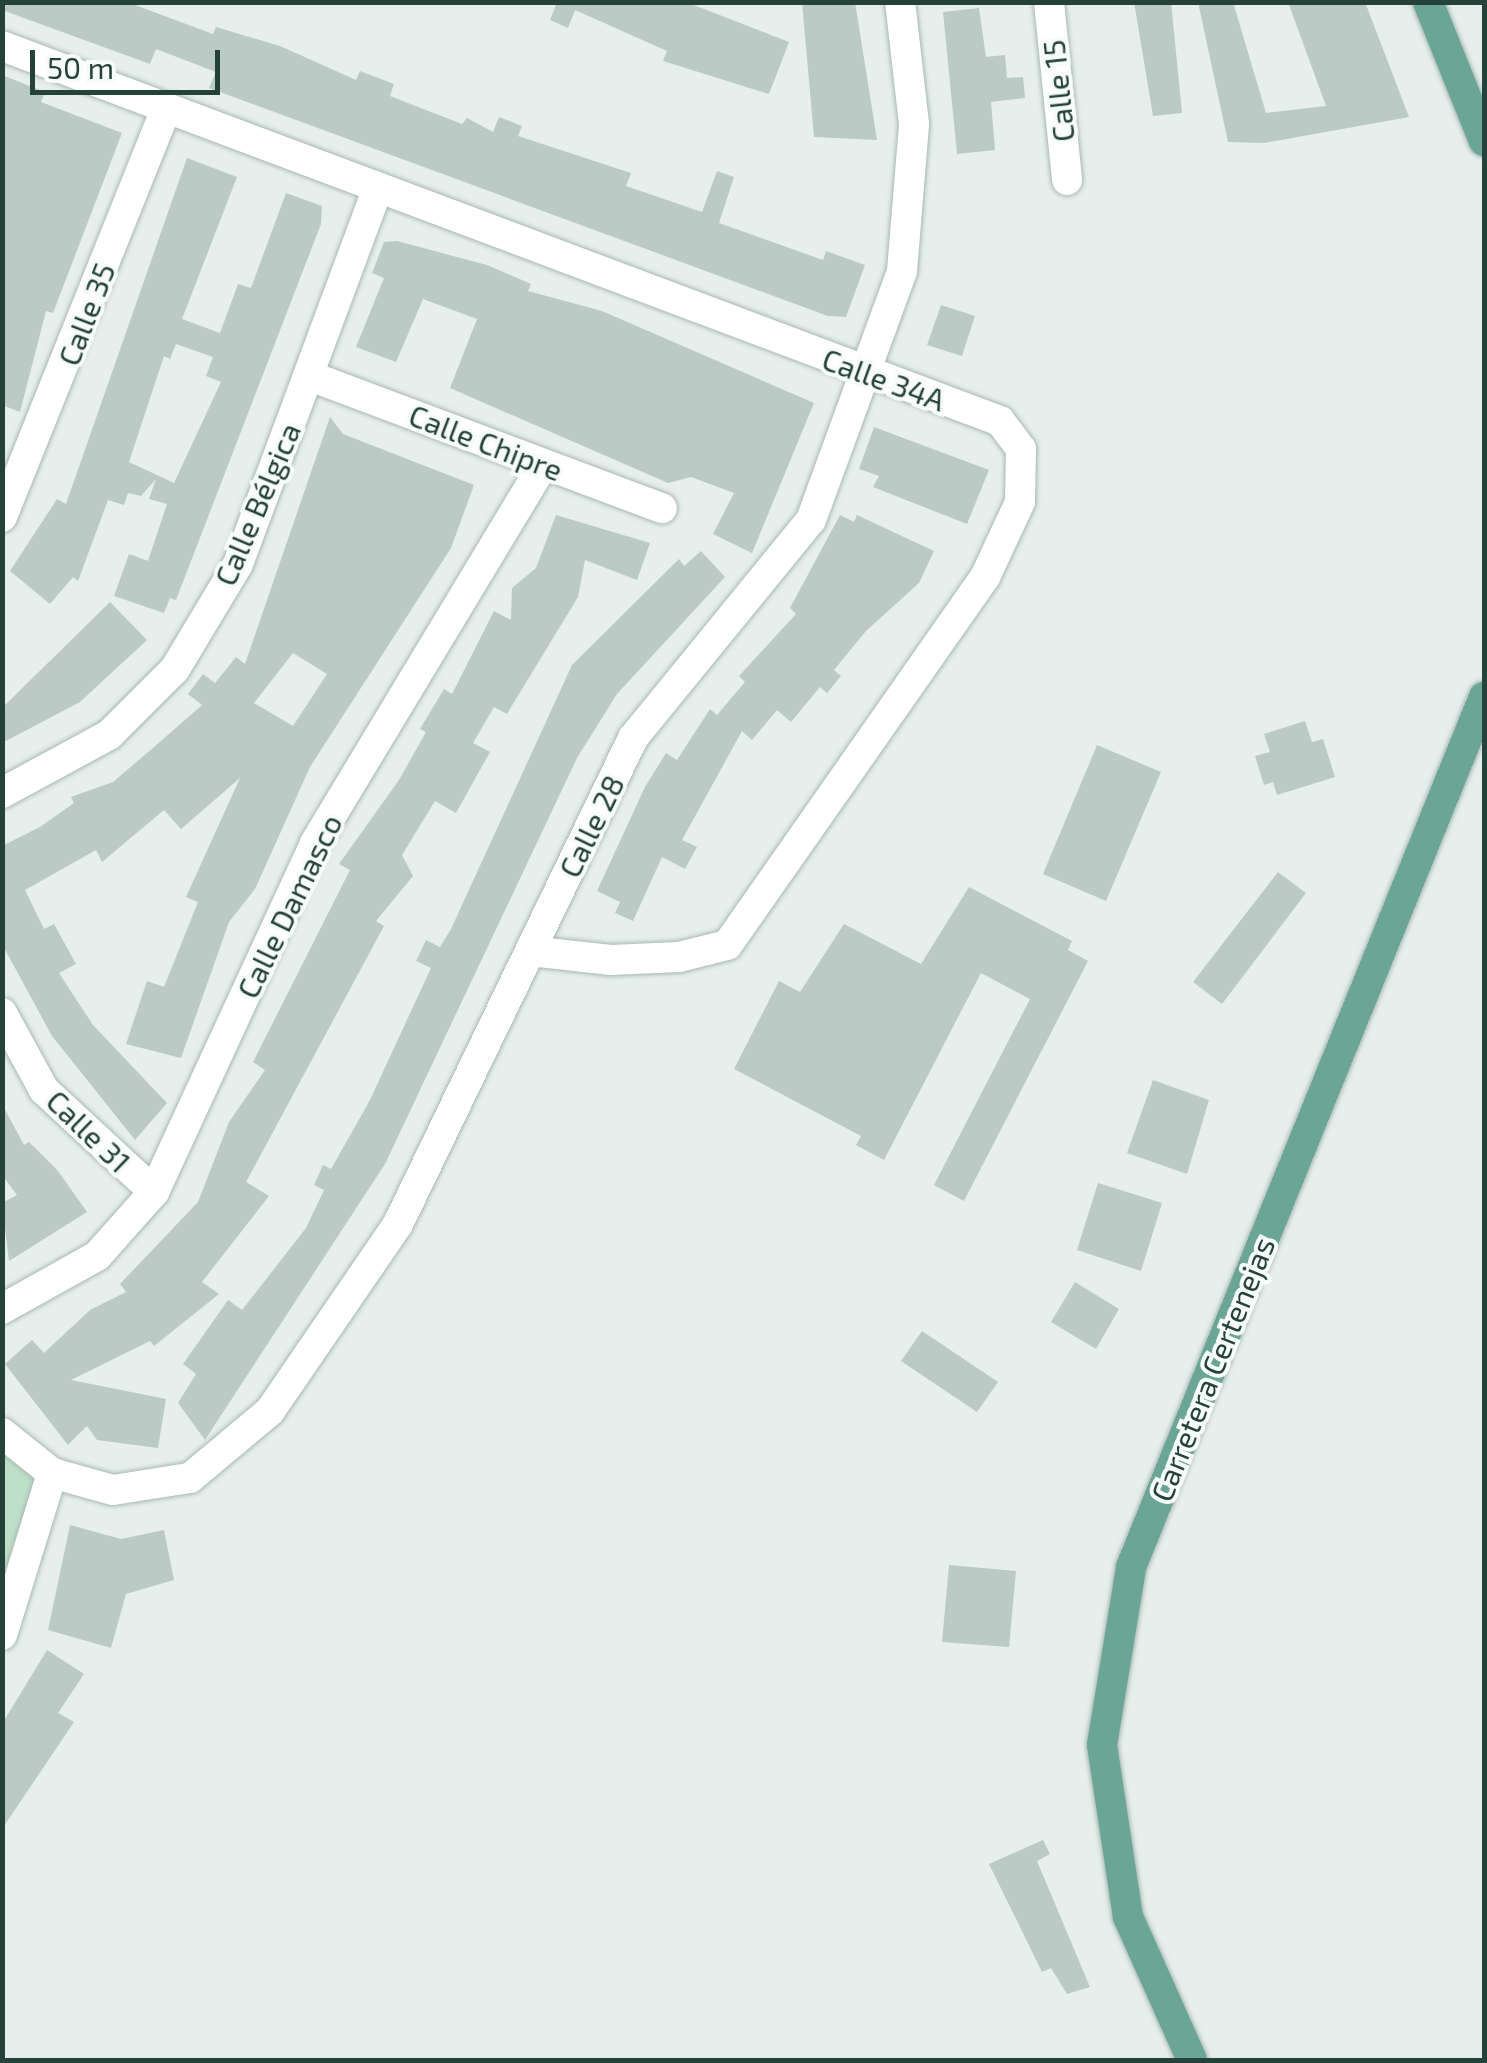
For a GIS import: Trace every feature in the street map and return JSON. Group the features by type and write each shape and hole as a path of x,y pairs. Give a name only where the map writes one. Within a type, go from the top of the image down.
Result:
{"main road":[{"path":"1428,2 1484,141"},
{"name":"Carretera Certenejas","path":"1192,2060 1128,1917 1102,1745 1131,1568 1484,697"}],"street":[{"name":"Calle 28","path":"52,1473 113,1490 190,1478 270,1411 398,1224 633,738 811,520 870,374 902,271 914,124 900,2"},
{"name":"Calle 15","path":"1048,2 1067,180"},
{"name":"Calle 34A","path":"2,46 1000,421 1021,449 1020,502 986,577 727,945 680,957 611,960 530,951"},
{"name":"Calle 35","path":"2,517 166,110"},
{"name":"Calle Bélgica","path":"2,793 108,735 174,668 238,564 378,188"},
{"name":"Calle Chipre","path":"310,376 662,508"},
{"name":"Calle Damasco","path":"2,1309 96,1256 154,1192 316,843 543,464"},
{"name":"Calle 31","path":"2,1013 44,1090 154,1192"},
{"path":"2,1434 52,1473 2,1635"}],"green space":[{"path":"3,1433 52,1473 3,1602"}],"building":[{"path":"2,2 127,2 213,34 216,27 280,46 356,80 360,71 394,84 390,96 462,124 467,118 493,132 499,117 522,126 518,136 631,173 626,186 702,212 717,171 734,177 719,223 823,260 826,251 865,265 846,317 828,316 209,88 216,72 156,49 150,64 2,10"},
{"path":"557,2 686,2 789,42 769,94 663,61 667,51 575,10 568,28 550,20"},
{"path":"802,2 855,2 877,140 814,137"},
{"path":"1134,2 1171,2 1182,113 1153,116"},
{"path":"1198,2 1233,2 1266,113 1326,106 1288,2 1365,2 1409,117 1264,143 1228,142"},
{"path":"979,8 986,57 1005,55 1007,78 1023,77 1025,98 991,102 995,150 957,154 943,12"},
{"path":"2,75 45,92 41,102 122,133 53,313 46,311 20,412 2,405"},
{"path":"187,158 237,177 182,319 220,333 238,284 251,288 286,193 322,206 321,224 176,600 170,598 164,613 114,596 129,554 148,561 167,504 149,499 156,479 141,496 128,493 124,505 108,500 78,581 73,577 50,604 10,571 57,499 66,504","holes":["176,344 213,357 206,376 221,382 174,483 129,462 164,356 170,359"]},
{"path":"397,241 487,265 531,284 528,291 602,311 814,403 752,553 713,534 734,493 691,477 668,483 450,388 477,319 423,299 396,362 356,347 384,278 372,273 384,242"},
{"path":"941,305 975,316 962,356 927,345"},
{"path":"330,417 343,434 474,485 451,548 310,767 255,889 229,922 181,1058 126,1044 147,981 164,987 198,902 186,897 240,778 181,829 164,810 102,862 96,850 25,890 44,929 54,924 76,964 59,973 93,1025 167,1103 135,1140 52,1036 2,944 2,846 40,827 74,803 71,797 113,782 154,747 202,705 188,694 203,674 215,683 236,657 245,664","holes":["293,653 327,674 293,726 254,703"]},
{"path":"874,427 989,470 967,524 873,487 879,476 859,469"},
{"path":"556,515 650,543 637,580 585,560 578,597 507,714 494,707 473,743 490,752 456,813 435,801 402,855 413,876 376,921 384,926 246,1182 269,1196 202,1282 219,1294 154,1346 150,1341 71,1380 166,1399 158,1448 97,1440 87,1426 68,1445 5,1364 32,1340 44,1353 90,1310 126,1292 120,1284 198,1202 229,1122 265,1070 253,1062 350,870 339,864 399,780 426,732 420,729 444,689 452,694 494,611 511,620 512,588 536,568"},
{"path":"840,515 854,522 857,515 934,551 919,583 866,631 834,670 841,676 827,693 820,687 791,722 777,710 752,740 742,731 682,840 697,847 685,869 662,857 633,921 615,913 620,902 597,891 645,787 666,753 677,760 710,709 717,715 745,682 739,676 796,614 790,608"},
{"path":"701,551 725,577 617,694 577,758 385,1164 205,1440 178,1403 196,1374 183,1364 228,1300 242,1310 306,1228 324,1190 314,1185 323,1165 331,1169 370,1100 431,968 416,961 426,940 440,947 451,929 572,665 679,559 684,566"},
{"path":"110,602 147,640 80,702 2,743 2,708"},
{"path":"1305,721 1312,742 1323,739 1335,777 1277,795 1273,782 1264,785 1255,756 1270,752 1264,734"},
{"path":"1097,745 1161,772 1106,901 1043,874"},
{"path":"1278,872 1306,893 1222,1004 1193,982"},
{"path":"969,887 1072,941 1068,950 1088,961 964,1201 934,1185 1030,999 981,973 884,1160 856,1145 861,1136 734,1069 779,981 800,992 844,924 921,964"},
{"path":"1153,1080 1209,1100 1187,1174 1127,1153"},
{"path":"2,1104 24,1145 29,1142 58,1171 87,1212 9,1261 2,1203 17,1195 2,1175"},
{"path":"1098,1183 1162,1203 1141,1271 1077,1250"},
{"path":"1075,1282 1119,1309 1096,1349 1051,1322"},
{"path":"922,1331 998,1382 977,1412 901,1361"},
{"path":"70,1525 121,1539 164,1530 174,1580 126,1594 111,1648 48,1630"},
{"path":"949,1565 1016,1571 1009,1647 942,1642"},
{"path":"47,1650 84,1674 58,1713 74,1722 2,1829 2,1724"},
{"path":"1043,1840 1050,1854 1037,1861 1090,1987 1067,1994 1051,1968 1042,1972 989,1864"}]}
